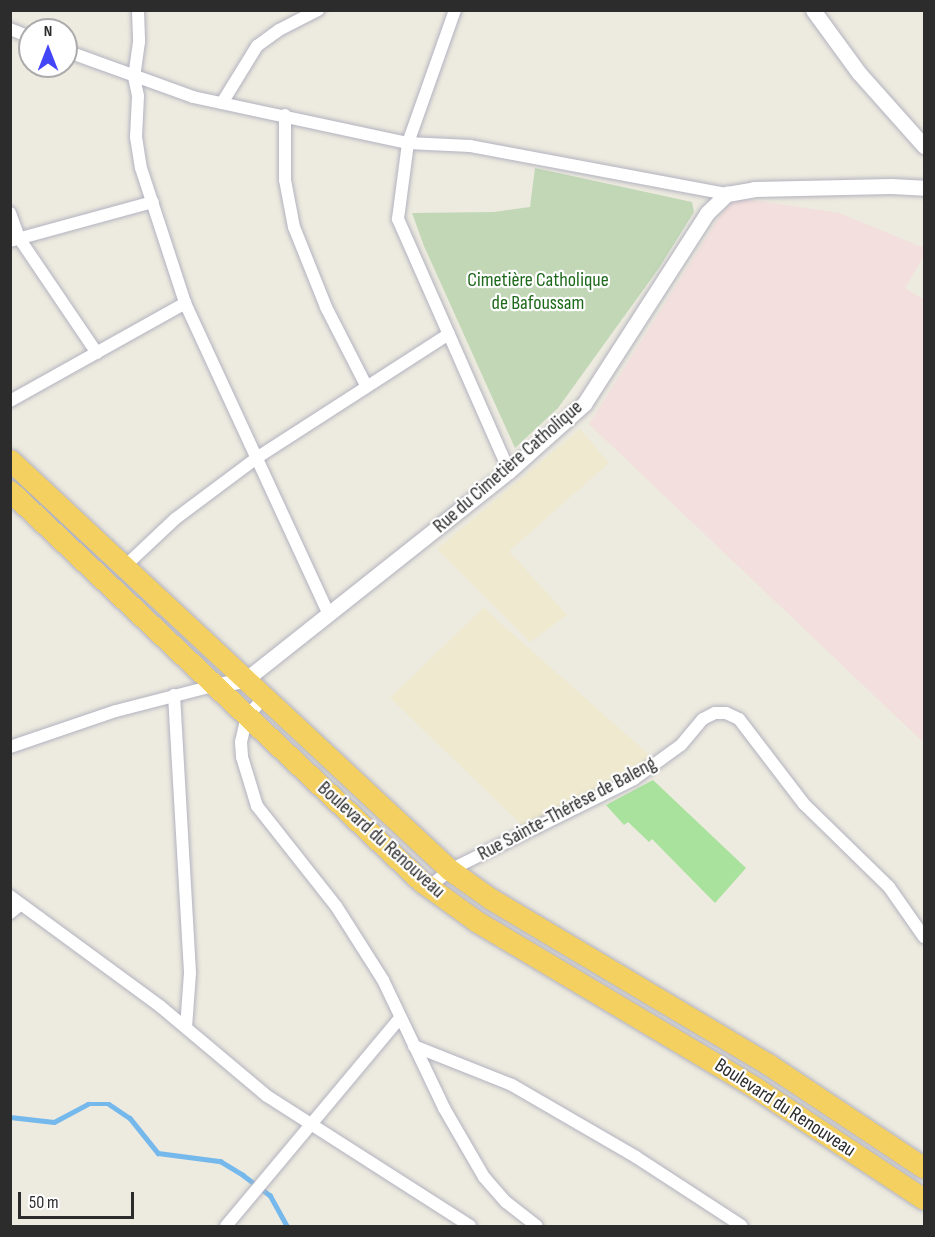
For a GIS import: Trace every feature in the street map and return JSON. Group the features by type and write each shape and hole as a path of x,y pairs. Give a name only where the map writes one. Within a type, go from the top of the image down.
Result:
{"highway":[{"name":"Boulevard du Renouveau","path":"10,460 263,699 450,870 491,898 768,1064 924,1168"},
{"name":"Boulevard du Renouveau","path":"11,493 141,614 213,686 429,886 476,921 606,996 923,1194"},
{"path":"606,996 618,974"},
{"path":"756,1088 768,1064"}],"street":[{"path":"138,10 139,42 134,77 138,96 136,137 141,168 185,303 258,457 327,613"},
{"path":"222,103 257,46 279,30 318,10"},
{"path":"455,10 408,143 399,199 400,227 509,471"},
{"path":"813,10 859,73 924,146"},
{"path":"78,56 181,94 408,143 463,145 727,194 753,189 891,186 924,188"},
{"path":"285,115 285,180 294,227 326,307 366,385"},
{"name":"Rue du Cimetière Catholique","path":"213,686 245,680 509,471 584,404 707,213 727,194"},
{"path":"15,239 153,202"},
{"path":"10,213 15,239 97,353"},
{"path":"10,401 185,303"},
{"path":"123,568 175,519 258,457 366,385 449,334"},
{"path":"11,746 116,711 213,686"},
{"path":"174,695 190,972 186,1028"},
{"path":"263,699 246,716 242,731 242,756 257,806 336,906 383,980 444,1108 484,1177 506,1202 537,1227"},
{"name":"Rue Sainte-Thérèse de Baleng","path":"429,886 450,870 634,779 681,745 703,718 716,713 726,713 739,719 804,804 889,887 924,937"},
{"path":"10,896 186,1028 267,1096 470,1227"},
{"path":"10,913 21,904"},
{"path":"226,1227 400,1018"},
{"path":"414,1046 512,1086 636,1157 742,1227"}],"shaded area":[{"path":"732,197 839,213 924,248 924,256 905,288 924,300 924,743 589,424"},
{"path":"580,429 609,463 509,551 567,615 530,642 437,549"},
{"path":"484,607 654,759 630,776 524,827 390,698"}],"green space":[{"name":"Cimetière Catholique de Bafoussam","path":"535,168 692,202 694,212 659,268 558,408 515,448 424,246 412,213 494,212 530,207"},
{"path":"653,780 746,868 715,903 652,839 649,842 628,822 624,825 606,805"}],"waterway":[{"path":"10,1117 54,1122 88,1104 109,1104 130,1118 158,1153 220,1161 243,1175 270,1195 287,1226"}]}
